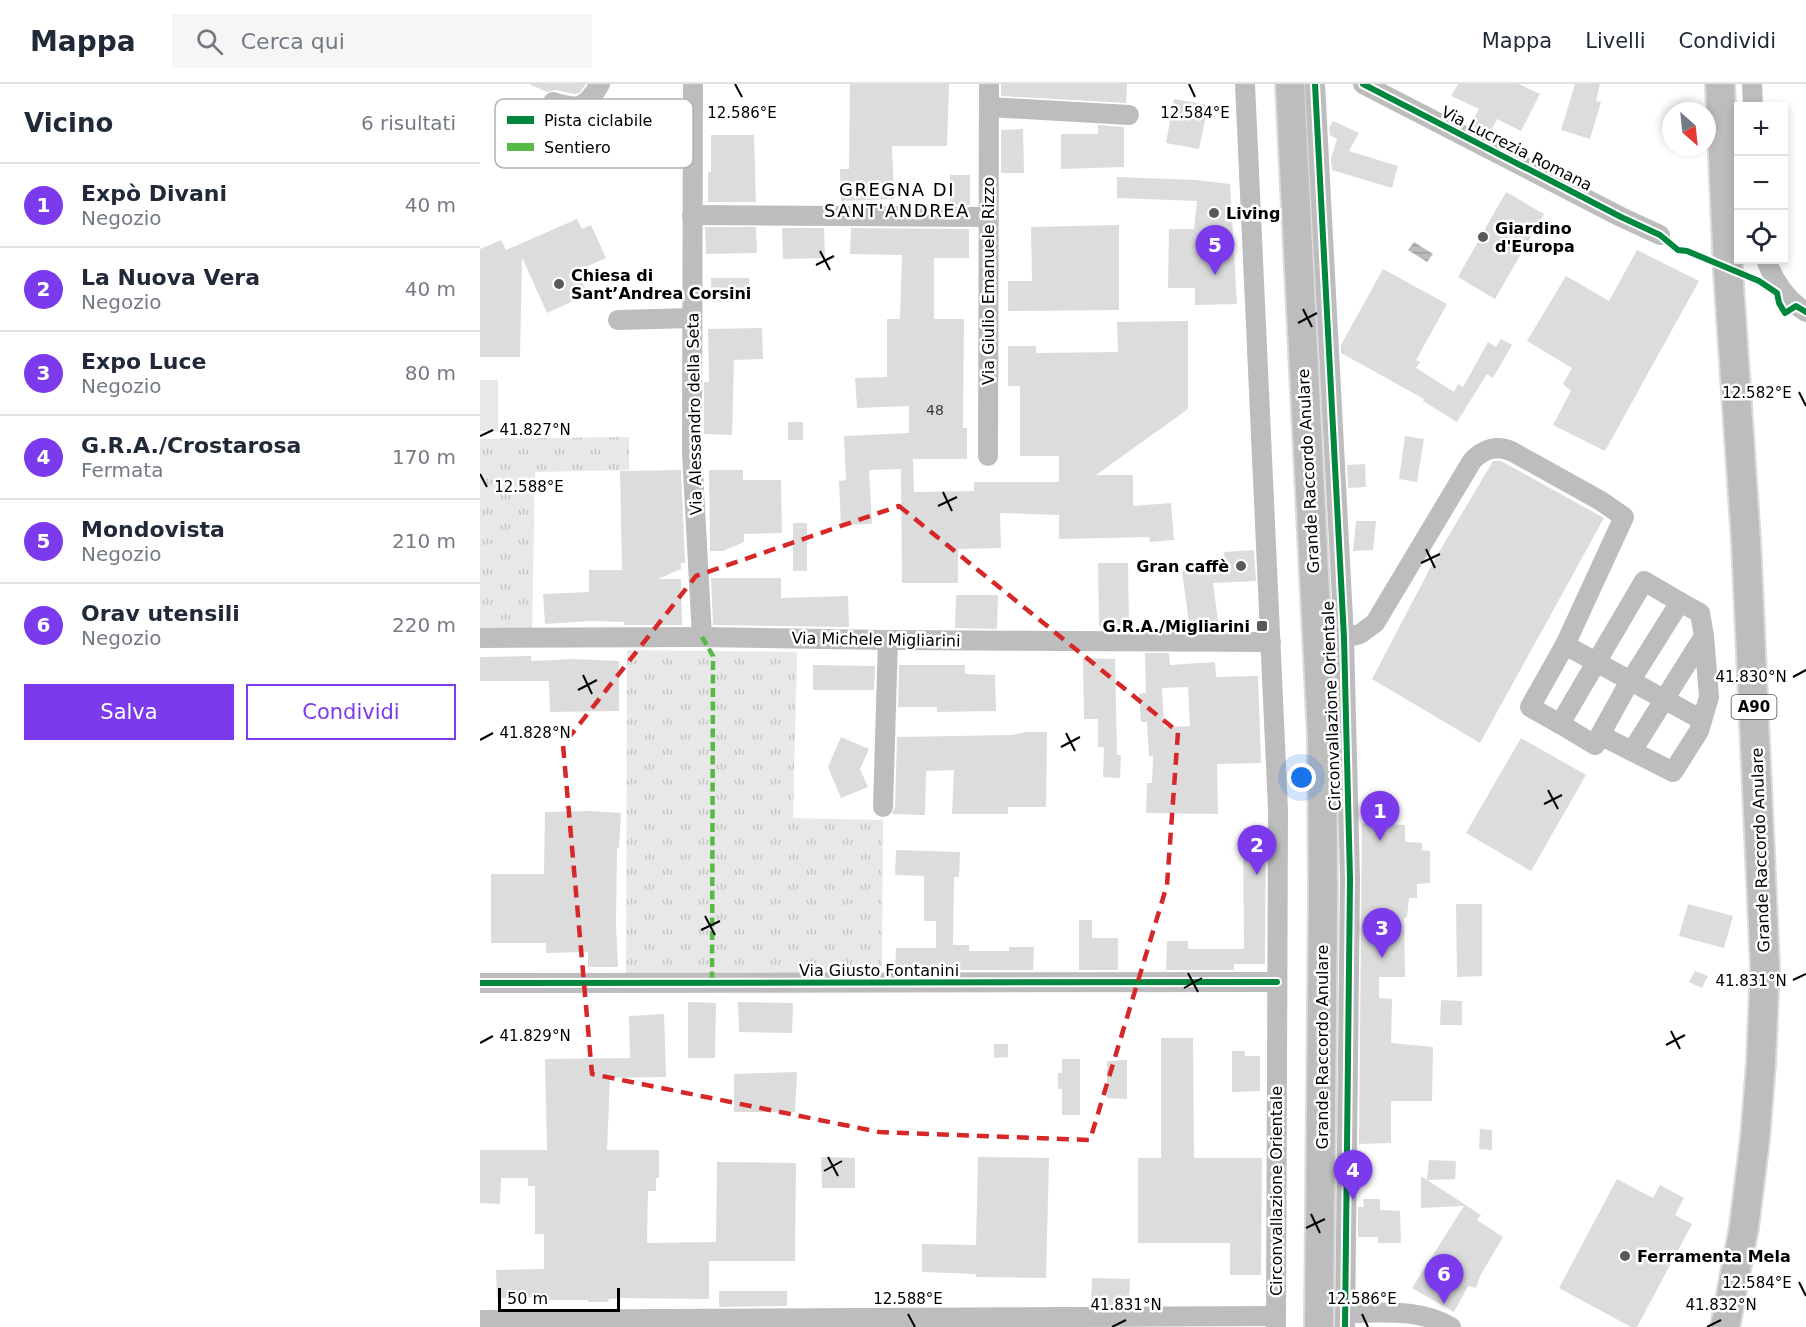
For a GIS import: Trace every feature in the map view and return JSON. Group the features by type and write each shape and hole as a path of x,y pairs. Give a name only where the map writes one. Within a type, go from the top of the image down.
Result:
{"highway":[{"name":"Grande Raccordo Anulare","path":"1290,84 1322,736 1329,1323"},
{"name":"Grande Raccordo Anulare","path":"1720,84 1728,270 1746,540 1765,967 1755,1139 1741,1244 1725,1327"}],"street":[{"path":"590,99 600,84"},
{"name":"Via Alessandro della Seta","path":"693,84 693,99"},
{"name":"Via Giulio Emanuele Rizzo","path":"987,456 989,84"},
{"name":"Circonvallazione Orientale","path":"1245,84 1278,809 1276,1321"},
{"name":"Circonvallazione Orientale","path":"1315,84 1344,638 1350,879 1329,1323"},
{"name":"Via Lucrezia Romana","path":"1363,84 1660,235"},
{"path":"1752,84 1752,102"},
{"path":"989,107 1129,115"},
{"name":"Via Alessandro della Seta","path":"692,168 692,453 702,637"},
{"path":"692,215 988,218"},
{"path":"1768,264 1781,289 1792,303 1806,312"},
{"path":"618,320 692,318"},
{"path":"1344,638 1360,634 1375,623 1468,467 1480,454 1496,448 1509,450 1601,501 1624,517 1565,645 1530,707 1595,745 1630,681 1680,602"},
{"path":"1560,724 1644,581 1700,613 1709,697 1699,731 1673,772 1600,735"},
{"path":"1632,751 1704,636"},
{"name":"Via Michele Migliarini","path":"480,638 702,637 1271,642"},
{"path":"883,807 888,640"},
{"path":"1565,645 1702,720"},
{"name":"Via Giusto Fontanini","path":"480,983 1277,982"},
{"path":"1329,1323 1418,1314 1450,1327"},
{"path":"480,1320 1276,1321"}],"highlighted area":[{"path":"899,506 1178,732 1167,885 1090,1140 879,1132 592,1074 563,745 696,576"}],"green space":[{"path":"480,380 498,380 498,431 480,431"},
{"path":"629,437 629,470 535,472 532,631 480,632 480,439"},
{"path":"627,650 797,652 793,818 883,820 882,975 626,975"}],"shaded area":[{"path":"1414,242 1433,254 1427,262 1408,250"}],"building":[{"path":"529,84 586,84 579,93 574,94 556,90 547,92"},
{"path":"850,84 949,84 947,146 892,146 894,199 841,201 840,169 849,169"},
{"path":"1001,84 1127,84 1126,103 1001,96"},
{"path":"1458,84 1519,84 1540,94 1521,131 1497,119 1489,135 1470,126 1479,109 1451,96"},
{"path":"1575,84 1600,84 1596,101 1601,102 1590,139 1561,130"},
{"path":"1174,99 1208,105 1199,149 1166,143"},
{"path":"1333,121 1359,133 1349,151 1398,166 1392,188 1332,170 1331,159 1337,139 1330,135 1329,128"},
{"path":"1098,125 1124,127 1124,167 1061,169 1061,134 1098,134"},
{"path":"1023,129 1024,173 1001,173 1001,130"},
{"path":"711,135 754,135 756,202 708,202"},
{"path":"950,175 970,175 970,205 950,205"},
{"path":"1117,177 1196,180 1230,184 1237,304 1195,305 1195,288 1168,288 1169,229 1194,229 1197,201 1117,198"},
{"path":"1506,192 1544,214 1495,299 1458,277"},
{"name":"Chiesa di Sant’Andrea Corsini","path":"577,219 582,229 591,225 606,258 577,271 588,294 547,313 522,257 520,357 480,357 480,249 501,240 506,250"},
{"path":"1119,225 1119,310 1008,311 1008,281 1032,281 1031,227"},
{"path":"705,227 756,227 757,253 706,254"},
{"path":"782,228 824,228 825,258 783,259"},
{"path":"851,228 969,229 969,258 934,258 934,319 964,319 963,428 967,428 967,459 913,459 914,492 974,491 974,482 1059,482 1059,456 1020,456 1020,386 1008,386 1008,346 1036,346 1036,353 1118,352 1117,322 1188,321 1188,409 1096,475 1133,475 1133,506 1171,503 1174,540 1150,542 1149,537 1059,539 1059,515 1002,513 1000,514 1001,548 958,549 958,583 902,583 901,469 869,470 872,524 841,525 839,481 846,480 844,436 909,433 909,406 857,408 855,378 887,377 887,319 900,319 902,255 850,254"},
{"path":"1637,250 1699,281 1605,451 1553,425 1571,391 1563,384 1572,368 1527,341 1566,276 1609,301"},
{"path":"1383,269 1447,304 1416,360 1420,362 1416,368 1454,392 1458,384 1463,387 1488,342 1496,347 1501,339 1512,345 1493,378 1487,374 1457,422 1423,401 1424,399 1341,353 1341,345"},
{"path":"711,278 749,278 749,301 712,302"},
{"path":"762,328 763,359 734,360 732,435 704,434 704,382 709,382 708,329"},
{"path":"788,422 803,422 803,440 788,440"},
{"path":"1405,436 1424,439 1417,482 1399,479"},
{"path":"1493,461 1501,461 1604,518 1480,743 1372,679 1436,557"},
{"path":"1365,464 1366,487 1348,488 1347,465"},
{"path":"681,470 685,563 681,563 681,569 658,579 681,579 682,625 624,625 624,622 590,621 545,624 543,594 589,592 589,570 622,570 620,471"},
{"path":"709,470 743,470 743,480 781,480 782,533 744,534 744,542 723,551 710,551"},
{"path":"1356,521 1376,521 1373,550 1353,551"},
{"path":"793,523 807,523 807,571 793,571"},
{"path":"1254,550 1256,581 1213,583 1219,628 1190,630 1182,571 1225,566 1224,552"},
{"path":"1098,563 1128,563 1129,625 1099,626"},
{"path":"711,578 781,578 781,598 848,596 849,627 713,625"},
{"path":"956,595 998,595 997,629 955,628"},
{"path":"1145,653 1169,653 1170,665 1215,662 1216,677 1258,676 1261,763 1217,764 1218,814 1146,813 1147,783 1152,783 1153,756 1149,756 1147,722 1141,722 1139,694 1146,693","holes":["1188,687 1190,726 1164,727 1162,688"]},
{"path":"531,656 531,661 574,659 619,661 619,711 550,712 549,681 480,681 480,657"},
{"path":"1083,658 1115,659 1117,755 1121,755 1120,778 1103,777 1104,747 1098,747 1098,719 1084,719"},
{"path":"813,665 875,666 874,690 813,690"},
{"path":"899,665 965,665 965,674 995,675 996,711 937,712 937,707 898,707"},
{"path":"1047,732 1046,807 1008,807 1008,814 952,814 954,770 926,771 925,815 892,814 895,807 897,737 1012,735"},
{"path":"841,737 869,749 860,769 868,787 841,798 828,767"},
{"path":"1521,738 1586,775 1531,871 1466,833"},
{"path":"545,812 621,813 619,848 617,848 618,967 588,967 588,952 546,953 546,943 491,943 491,874 544,874"},
{"path":"1362,823 1405,825 1405,842 1422,843 1422,850 1430,851 1430,883 1417,884 1417,898 1409,898 1407,917 1404,918 1405,977 1379,977 1379,998 1392,999 1391,1043 1433,1047 1432,1101 1391,1101 1391,1143 1359,1144"},
{"path":"1243,829 1266,829 1265,964 1234,964 1234,970 1166,970 1167,941 1188,941 1188,949 1244,949"},
{"path":"896,850 960,852 959,877 954,877 953,945 969,945 969,951 1009,951 1009,947 1034,947 1033,970 895,970 896,948 936,948 936,921 924,921 924,876 895,875"},
{"path":"1456,904 1482,904 1482,976 1457,977"},
{"path":"1688,904 1733,916 1724,948 1679,936"},
{"path":"1079,920 1092,920 1092,938 1118,938 1118,970 1079,970"},
{"path":"1695,971 1708,976 1702,988 1689,982"},
{"path":"1441,1000 1462,1001 1462,1025 1440,1025"},
{"path":"688,1002 716,1003 715,1058 688,1058"},
{"path":"738,1002 793,1003 792,1033 739,1032"},
{"path":"664,1014 666,1077 610,1078 607,1150 659,1150 659,1178 656,1178 656,1191 648,1191 647,1243 716,1242 717,1162 796,1163 795,1261 709,1261 709,1299 621,1298 608,1299 609,1302 588,1302 588,1300 544,1300 544,1297 497,1298 496,1270 544,1269 544,1234 535,1234 535,1186 528,1186 528,1178 501,1178 500,1204 480,1203 480,1150 547,1150 545,1059 630,1058 629,1016"},
{"path":"1161,1038 1193,1038 1194,1158 1262,1158 1261,1275 1230,1275 1230,1243 1138,1243 1138,1158 1161,1158"},
{"path":"994,1044 1008,1044 1008,1057 994,1058"},
{"path":"1232,1051 1245,1051 1245,1056 1260,1056 1260,1091 1232,1092"},
{"path":"1062,1059 1080,1059 1080,1115 1062,1115 1062,1089 1058,1089 1058,1073 1062,1073"},
{"path":"1127,1060 1127,1099 1107,1098 1107,1061"},
{"path":"797,1072 795,1112 734,1112 734,1074"},
{"path":"1480,1129 1492,1130 1492,1150 1479,1149"},
{"path":"821,1157 855,1158 855,1188 822,1188"},
{"path":"978,1157 1049,1158 1046,1278 976,1277 976,1274 922,1272 922,1244 976,1245"},
{"path":"1429,1160 1456,1161 1455,1179 1427,1180"},
{"path":"1421,1176 1481,1215 1477,1220 1503,1237 1480,1276 1476,1288 1468,1286 1454,1312 1412,1288 1464,1206 1421,1208"},
{"name":"Ferramenta Mela","path":"1617,1179 1653,1198 1660,1185 1684,1198 1675,1215 1692,1224 1637,1327 1631,1327 1559,1288"},
{"path":"1363,1199 1380,1199 1380,1210 1400,1211 1401,1243 1378,1243 1378,1237 1358,1237 1358,1207 1364,1207"},
{"path":"1092,1278 1130,1279 1129,1305 1091,1305"},
{"path":"719,1291 787,1291 787,1306 719,1307"}],"marked path":[{"path":"702,637 713,656 712,984"}],"cycle path":[{"path":"1315,84 1344,638 1350,879 1345,1327"},
{"path":"1363,84 1660,235 1678,250 1687,251 1759,281 1777,293 1779,303 1785,313 1796,306 1806,312"},
{"path":"480,983 1277,982"}],"place":[{"name":"Living","path":"1214,213"},
{"name":"Giardino d'Europa","path":"1483,237"},
{"name":"Mondovista","path":"1215,275"},
{"name":"Chiesa di Sant’Andrea Corsini","path":"559,284"},
{"name":"Gran caffè","path":"1241,566"},
{"name":"G.R.A./Migliarini","path":"1262,626"},
{"name":"Expò Divani","path":"1380,841"},
{"name":"La Nuova Vera","path":"1257,875"},
{"name":"Expo Luce","path":"1382,958"},
{"name":"G.R.A./Crostarosa","path":"1353,1200"},
{"name":"Ferramenta Mela","path":"1625,1256"},
{"name":"Orav utensili","path":"1444,1304"}],"district":[{"name":"GREGNA DI SANT'ANDREA","path":"897,200"}]}
